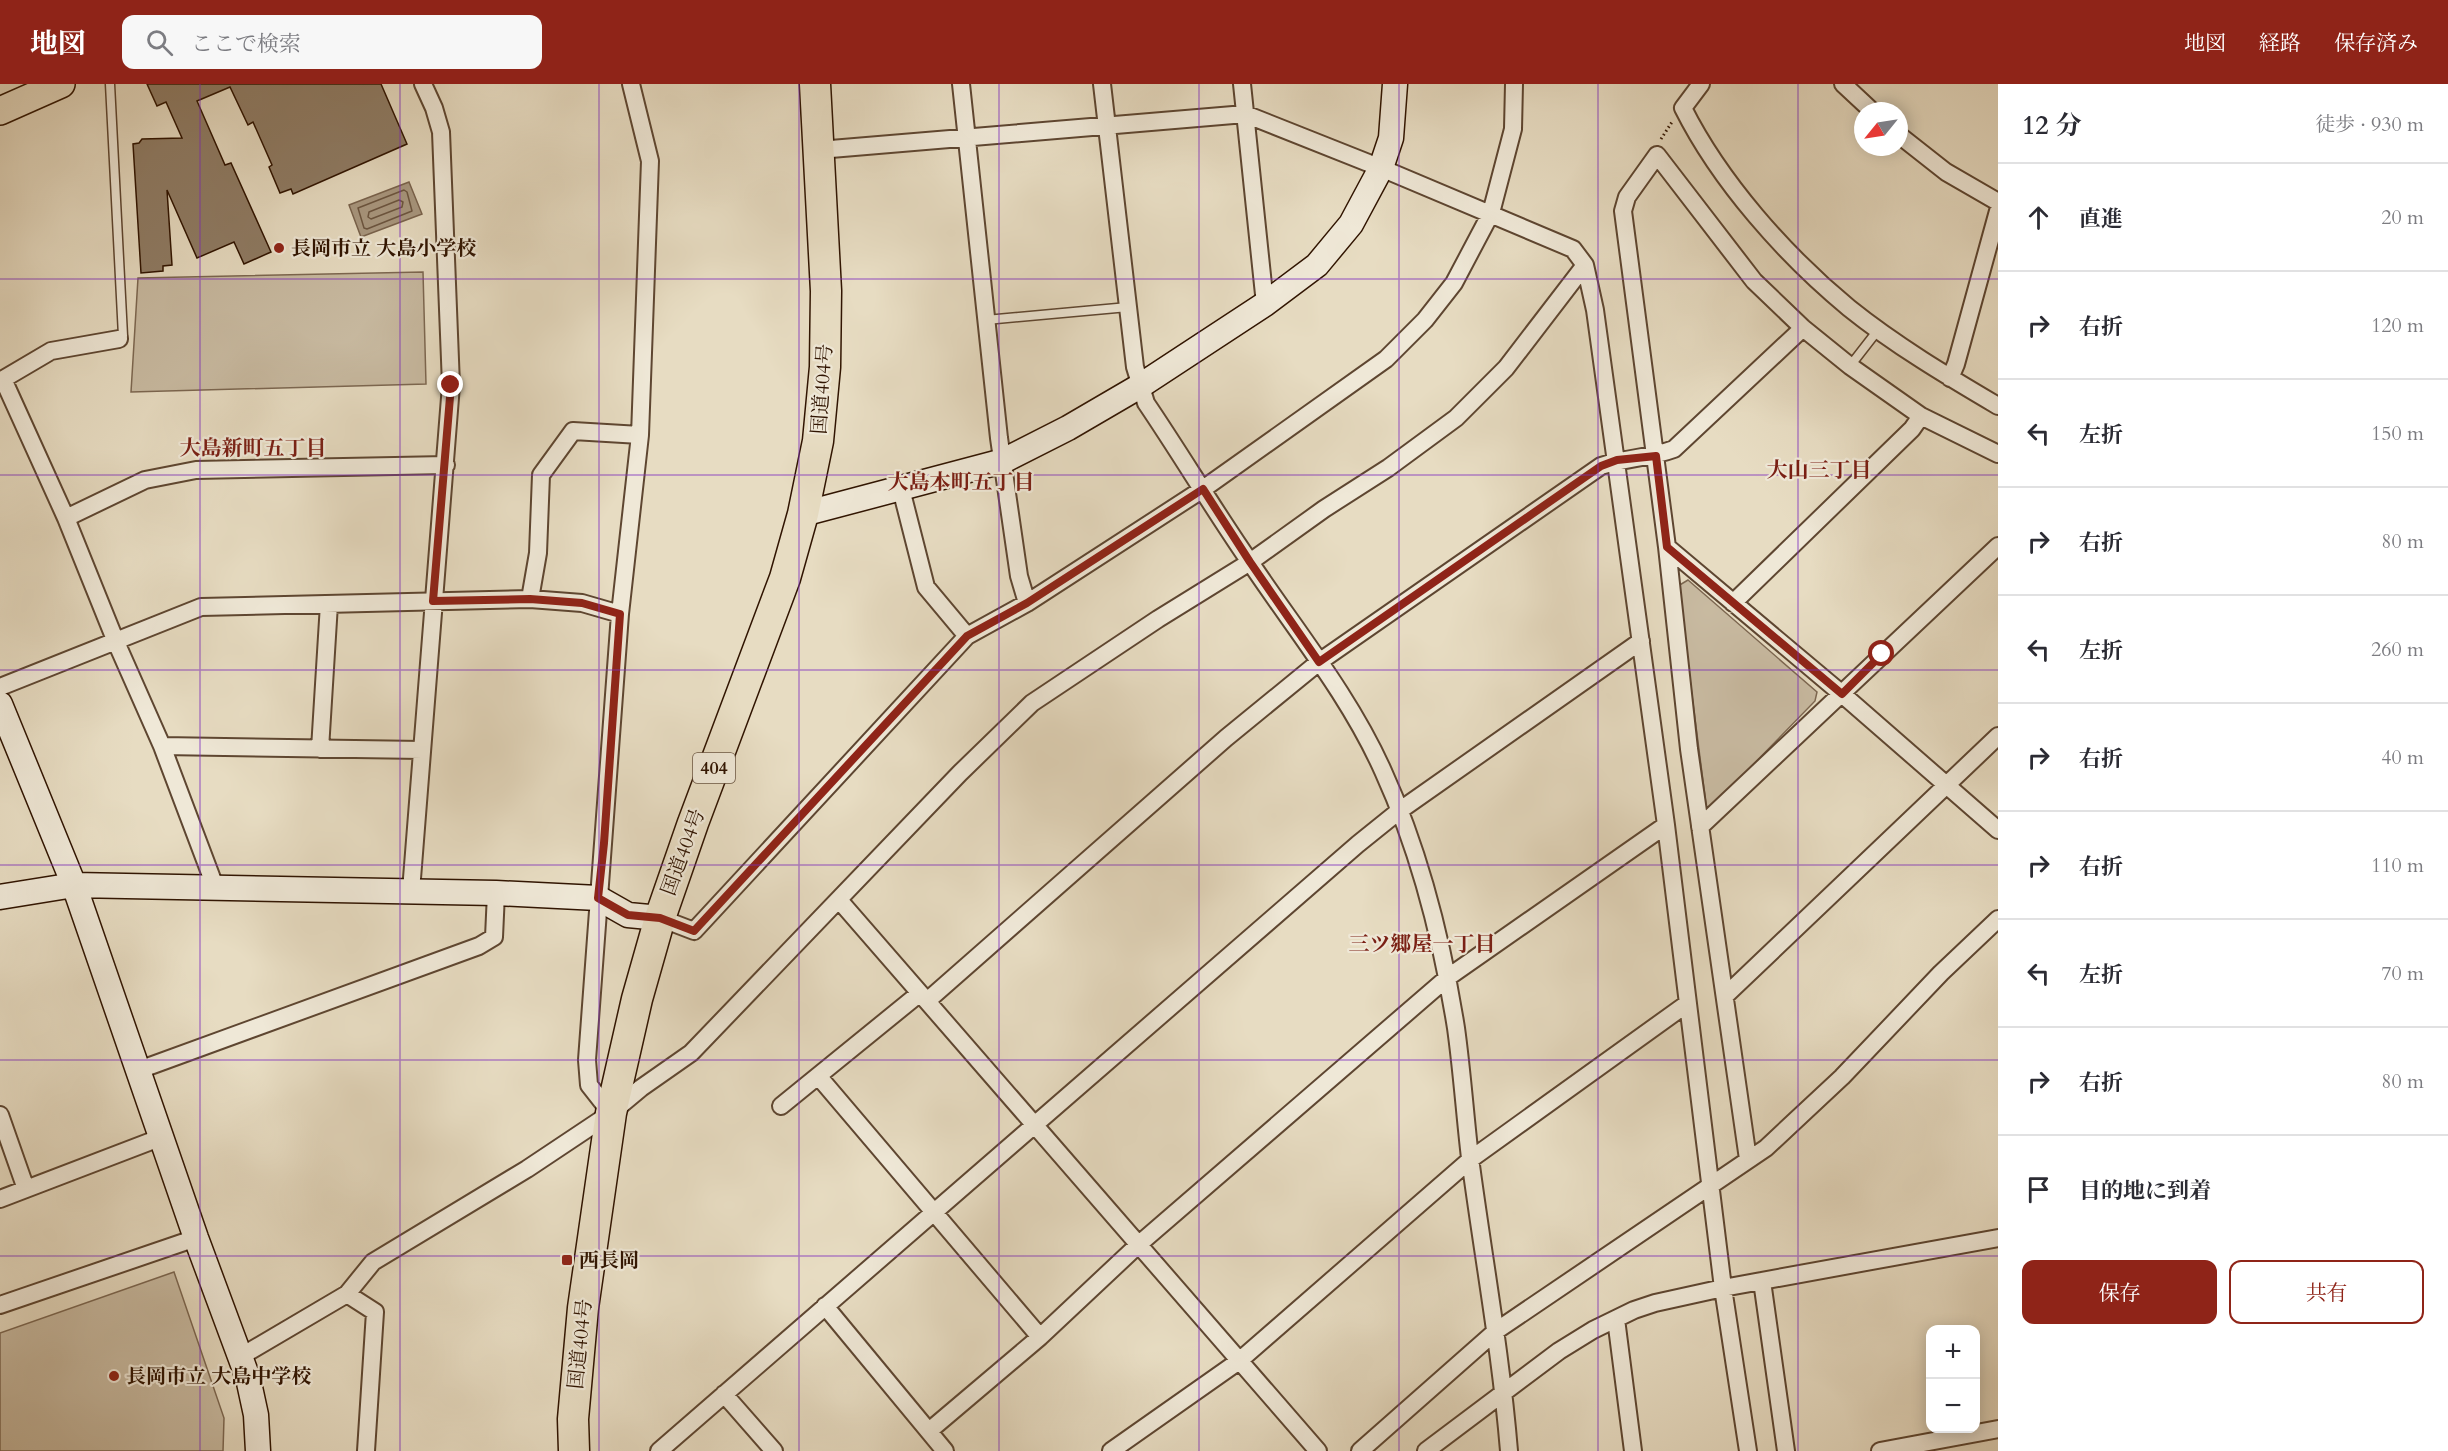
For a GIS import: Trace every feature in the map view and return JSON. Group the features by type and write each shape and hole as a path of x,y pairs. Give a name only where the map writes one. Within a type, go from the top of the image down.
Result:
{"highway":[{"name":"国道404号","path":"574,1451 573,1419 583,1308 611,1113 637,999 660,918 693,823 786,578 803,514 818,441 825,367 826,291 814,84"}],"main road":[{"path":"0,111 62,84"}],"street":[{"path":"411,891 451,385 441,132 434,108 423,84"},
{"path":"611,1113 589,1085 587,1060 620,614 640,435 650,161 631,84"},
{"path":"961,84 1003,461 1018,576 1027,603"},
{"path":"1102,84 1135,367 1146,403 1360,726 1383,771 1416,855 1435,921 1456,1030 1471,1159 1504,1394 1509,1451"},
{"path":"1242,84 1265,304"},
{"path":"803,514 1003,461 1068,428 1140,386 1265,304 1317,265 1351,224 1381,168 1391,138 1395,84"},
{"path":"0,897 74,885 496,893 598,898 628,915 660,918 694,931 967,636 1027,603 1203,489 1386,359 1425,320 1454,283 1491,213 1513,129 1514,84"},
{"path":"1701,84 1683,108 1698,139 1747,205 1819,281 1849,308 1950,378 1998,406"},
{"path":"1850,87 1864,102"},
{"path":"819,150 1245,114 1491,213 1573,249 1585,265 1595,310 1617,460 1666,825 1723,1288 1748,1451"},
{"path":"1908,142 1946,172 1998,202"},
{"path":"1748,1159 1680,676 1656,456 1623,211 1627,197 1657,155 1754,281 1803,328 1850,366 1921,416 1998,454"},
{"path":"1950,378 1956,364 1998,211"},
{"path":"240,1357 347,1294 373,1262 527,1169 611,1113 641,1088 691,1053 968,765 1032,703 1158,619 1250,562 1324,509 1388,468 1456,418 1506,368 1585,265"},
{"path":"781,1106 923,997 1226,738 1319,662 1601,466 1617,460 1656,456 1674,449 1803,328"},
{"path":"118,339 51,351 2,380 66,518 116,642 162,746 216,889"},
{"path":"1733,603 1904,437 1921,416"},
{"path":"530,599 538,553 541,475 573,431 640,435"},
{"path":"66,518 145,480 196,470 446,465"},
{"path":"901,489 926,587 967,636"},
{"path":"1700,827 1998,546"},
{"path":"1667,547 1842,694 1998,830"},
{"path":"0,687 201,607 530,599 582,603 620,614"},
{"path":"320,748 329,604"},
{"path":"659,1451 1035,1123 1399,811 1641,641"},
{"path":"0,704 74,885 196,1238 254,1397 258,1451"},
{"path":"1725,996 1998,736"},
{"path":"162,746 422,750"},
{"path":"929,1431 1040,1337 1138,1245 1447,978 1666,825"},
{"path":"139,1070 479,946 494,937 496,893"},
{"path":"839,900 1318,1451"},
{"path":"1360,1451 1496,1331 1766,1148 1834,1085 1941,974 1998,919"},
{"path":"1111,1451 1239,1361 1471,1159 1688,1003"},
{"path":"819,1077 1040,1337"},
{"path":"0,1114 26,1189"},
{"path":"0,1199 162,1137"},
{"path":"0,1305 196,1238"},
{"path":"1426,1451 1579,1338 1655,1303 1723,1288 1998,1238"},
{"path":"1762,1281 1786,1451"},
{"path":"347,1294 375,1312 366,1451"},
{"path":"825,1306 945,1451"},
{"path":"1616,1319 1633,1451"},
{"path":"724,1394 774,1451"},
{"path":"1880,1451 1998,1429"}],"lane":[{"path":"110,84 123,336 118,339"},
{"path":"986,320 1128,307"},
{"path":"1850,366 1878,330"}],"path":[{"path":"1657,155 1659,142 1683,108"}],"shaded area":[{"path":"423,272 426,384 131,392 138,278"},
{"path":"1688,580 1817,692 1815,701 1707,812 1678,586"},
{"name":"長岡市立 大島中学校","path":"174,1272 224,1418 223,1451 0,1451 0,1333"}],"water":[{"path":"409,182 422,214 361,237 349,205"}],"building":[{"path":"147,84 381,84 407,144 293,194 291,189 280,193 269,167 272,165 253,122 248,125 230,87 197,101 225,165 231,163 271,252 244,264 234,242 197,258 167,190 172,265 163,266 163,271 141,273 133,144 139,143 142,139 182,138 166,102 157,106"}],"place":[{"name":"長岡市立 大島小学校","path":"279,248"},
{"name":"西長岡","path":"567,1260"},
{"name":"長岡市立 大島中学校","path":"114,1376"}],"district":[{"name":"大島新町五丁目","path":"253,448"},
{"name":"大山三丁目","path":"1819,470"},
{"name":"大島本町五丁目","path":"961,482"},
{"name":"三ツ郷屋一丁目","path":"1422,944"}],"route":[{"path":"451,385 433,601 530,599 582,603 620,614 598,898 628,915 660,918 694,931 967,636 1027,603 1203,489 1319,662 1601,466 1617,460 1656,456 1667,547 1842,694 1882,654"}]}
